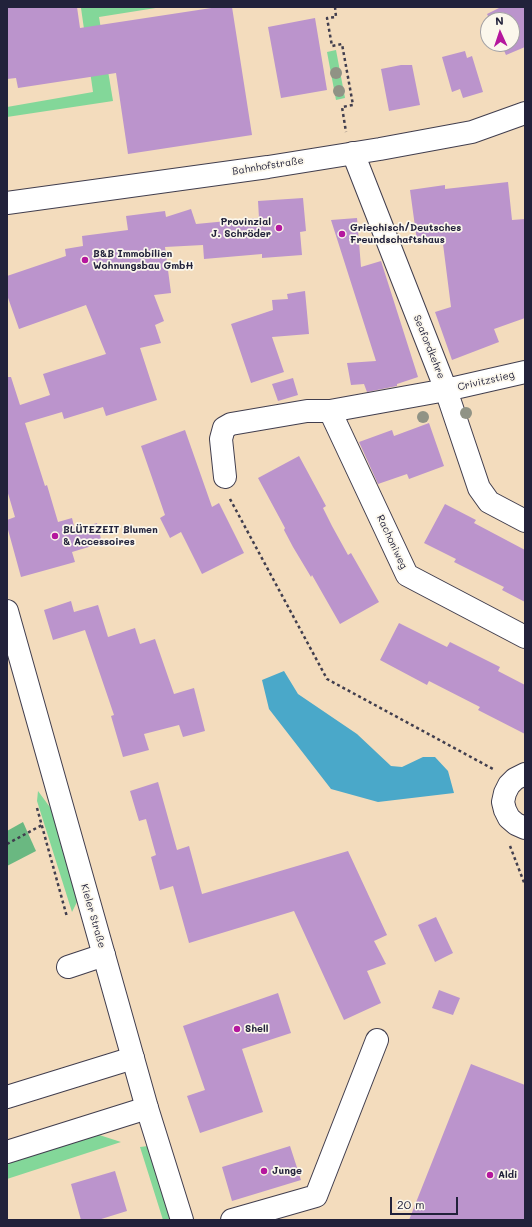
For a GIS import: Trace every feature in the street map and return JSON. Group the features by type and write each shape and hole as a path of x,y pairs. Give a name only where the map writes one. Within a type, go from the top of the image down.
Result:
{"main road":[{"name":"Bahnhofstraße","path":"7,202 268,167 350,145 421,142 472,132 525,113"},
{"name":"Seafordkehre","path":"350,145 446,390 479,488 489,502 525,521"},
{"name":"Crivitzstieg","path":"446,390 525,372"},
{"path":"225,477 221,438 224,428 230,424 307,411 330,411 446,390"},
{"name":"Rachoniweg","path":"330,411 407,574 525,637"},
{"name":"Kieler Straße","path":"7,611 147,1108 182,1220"},
{"path":"517,779 505,793 503,802 505,810 510,818 521,826"},
{"path":"68,967 104,955"},
{"path":"232,1220 316,1196 377,1040"},
{"path":"7,1097 133,1058"},
{"path":"7,1152 147,1108"}],"path":[{"path":"334,7 336,17 327,18 332,46 342,44 353,105 342,107 350,145"},
{"path":"225,477 231,500 327,679 495,770 517,779"},
{"path":"7,844 42,825"},
{"path":"521,826 508,841 525,885"}],"green space":[{"path":"162,7 99,17 113,101 7,117 7,107 93,92 81,8"},
{"path":"336,50 345,98 336,100 327,52"},
{"path":"38,791 52,810 79,898 72,912 37,801"},
{"path":"23,822 36,851 7,866 7,831"},
{"path":"90,1132 121,1142 7,1179 7,1160"},
{"path":"148,1146 175,1220 163,1220 140,1147"}],"water":[{"path":"284,671 298,694 357,734 391,766 402,767 423,757 435,757 448,771 454,793 378,802 331,789 269,709 262,680"}],"building":[{"path":"7,7 77,7 80,28 218,7 232,7 252,135 128,154 116,73 18,88 16,78 7,79"},
{"path":"501,7 525,7 525,47 520,49 520,12 491,12"},
{"path":"315,18 327,90 281,98 268,27"},
{"path":"465,51 467,58 472,56 483,92 463,98 460,89 452,92 442,57"},
{"path":"505,52 513,52 506,55"},
{"path":"401,65 412,65 420,105 389,111 381,69"},
{"path":"508,182 512,220 525,219 525,318 494,329 499,342 452,360 435,312 451,307 443,244 441,245 440,238 417,241 410,190 445,185 445,189"},
{"path":"303,198 306,231 300,232 302,255 262,258 262,254 204,259 203,245 165,247 171,293 154,295 164,321 155,325 161,343 140,348 157,400 106,416 103,407 64,419 62,412 25,423 45,486 47,485 58,522 72,518 75,530 97,523 102,543 72,552 75,562 21,577 7,526 7,520 15,517 7,490 7,377 11,377 20,405 50,395 43,374 106,354 86,305 19,329 7,295 7,276 66,256 65,249 83,246 82,236 128,230 126,216 165,211 166,217 191,209 196,224 259,218 258,201"},
{"path":"357,218 361,267 381,261 418,377 397,384 397,386 367,392 364,384 351,385 347,363 376,361 331,220"},
{"path":"305,291 309,334 272,337 284,372 251,383 231,324 273,310 272,300 288,299 287,294"},
{"path":"293,378 298,395 278,401 272,384"},
{"path":"429,423 444,466 409,479 407,474 378,484 359,442 392,430 394,436"},
{"path":"185,430 212,507 219,503 244,553 202,574 181,532 170,538 160,518 165,515 141,446"},
{"path":"299,456 326,506 323,508 332,526 348,555 351,553 379,602 340,624 312,575 311,577 293,547 284,530 285,528 258,478"},
{"path":"445,504 476,520 474,523 525,550 525,602 502,590 504,587 454,562 456,559 424,543"},
{"path":"71,601 74,612 98,605 108,637 135,628 140,644 155,639 174,694 194,688 205,731 183,737 179,725 144,734 149,750 123,757 111,716 114,715 85,630 53,640 44,610"},
{"path":"399,623 447,647 450,642 500,667 498,671 525,685 525,734 478,710 480,707 429,681 427,685 380,660"},
{"path":"158,782 177,850 189,846 202,894 348,851 387,935 374,941 386,964 367,971 381,1003 344,1020 294,911 189,943 173,886 160,890 151,857 156,855 146,819 139,821 130,791"},
{"path":"436,917 453,953 435,962 418,925"},
{"path":"439,990 460,998 453,1015 432,1008"},
{"path":"278,993 291,1033 242,1049 263,1112 200,1133 187,1096 205,1090 183,1026"},
{"path":"471,1064 525,1085 525,1220 409,1220"},
{"path":"290,1146 301,1180 232,1201 222,1167"},
{"path":"115,1171 127,1211 98,1220 81,1220 71,1184"}],"place":[{"name":"Provinzial J. Schröder","path":"279,228"},
{"name":"Griechisch/Deutsches Freundschaftshaus","path":"342,234"},
{"name":"B&B Immobilien Wohnungsbau GmbH","path":"85,260"},
{"name":"BLÜTEZEIT Blumen & Accessoires","path":"55,536"},
{"name":"Shell","path":"237,1029"},
{"name":"Junge","path":"264,1171"},
{"name":"Aldi","path":"490,1175"}]}
